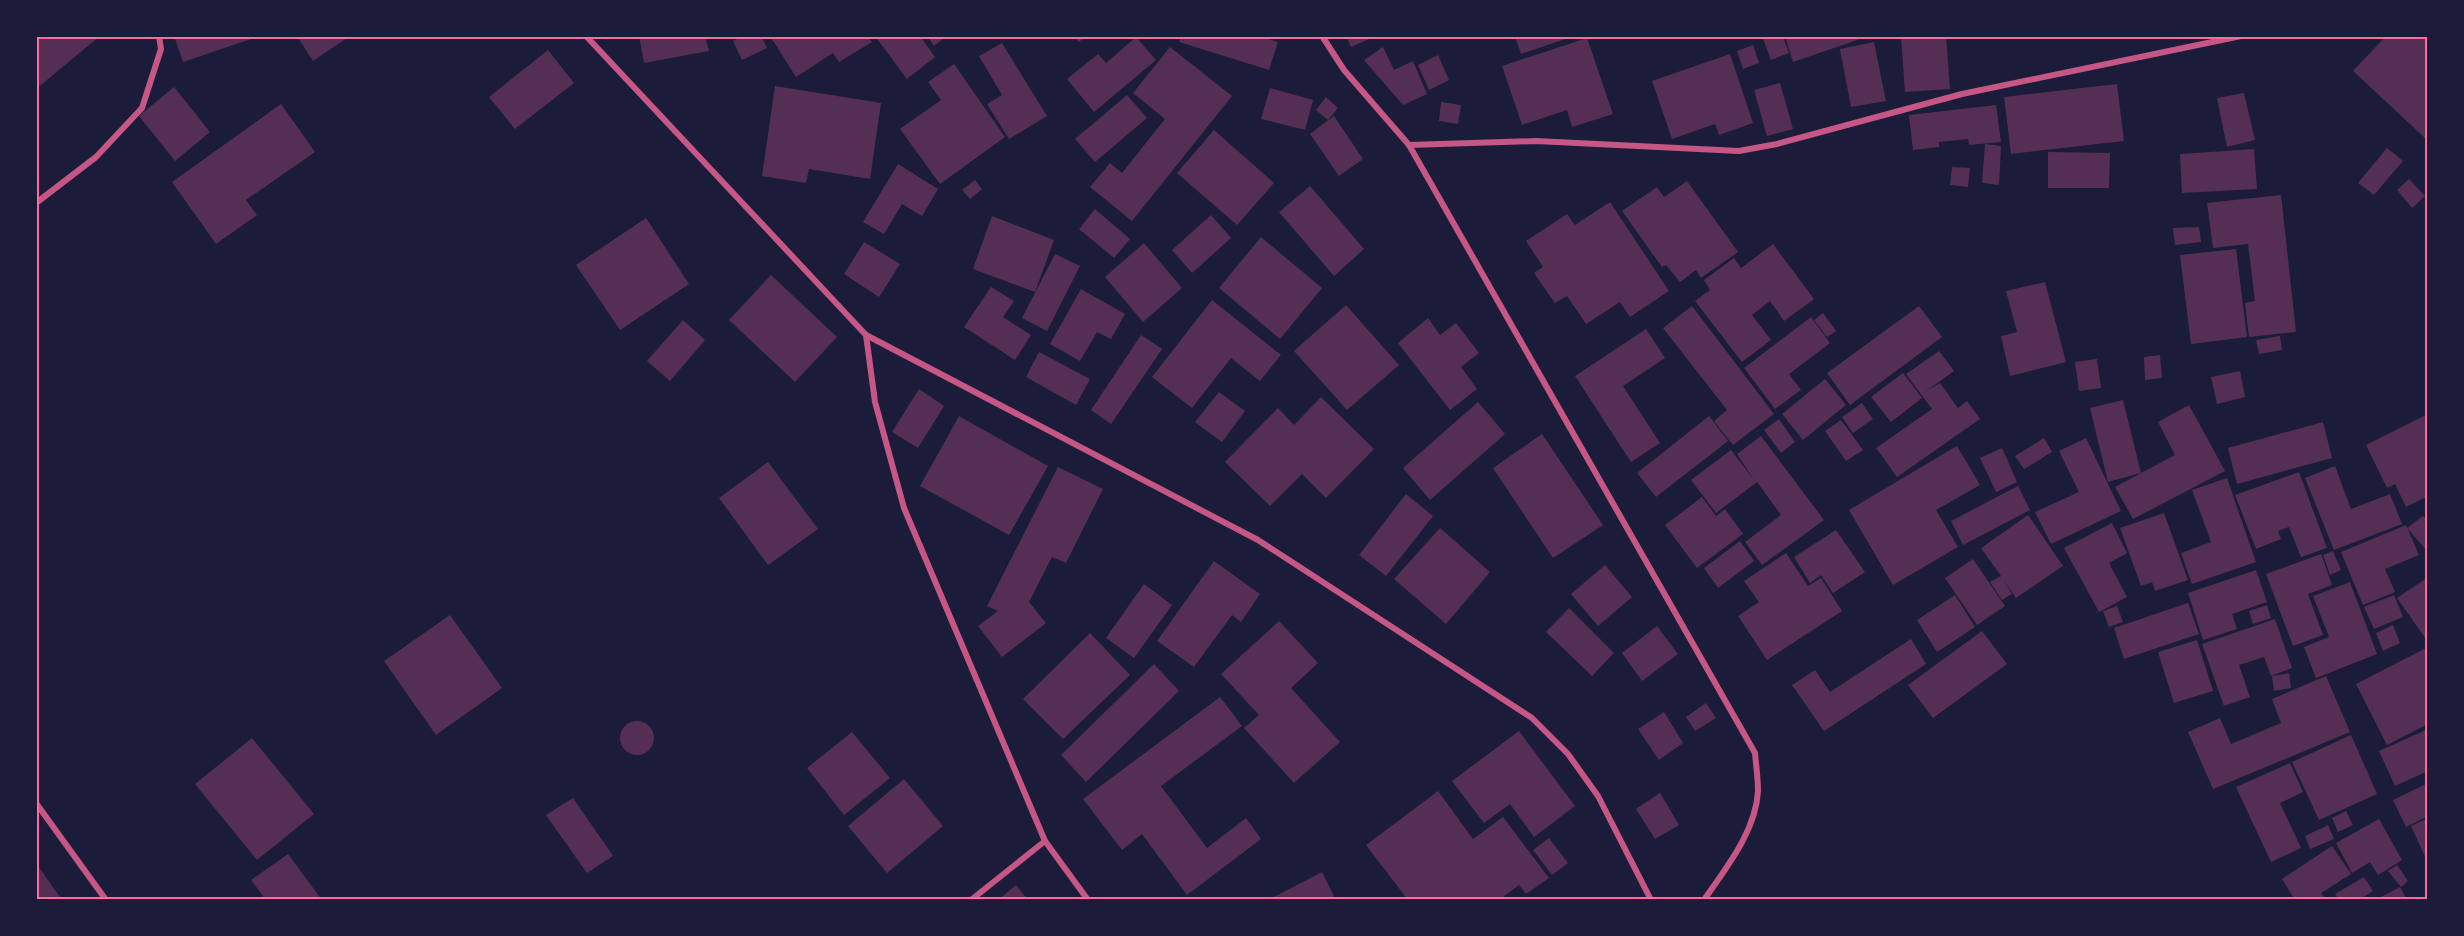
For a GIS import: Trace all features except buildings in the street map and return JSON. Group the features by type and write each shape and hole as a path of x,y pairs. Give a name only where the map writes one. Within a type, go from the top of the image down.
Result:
{"street":[{"path":"36,203 96,157 142,108 161,49 159,36"},
{"path":"586,36 866,335 1258,540 1532,718 1568,754 1598,796 1651,900"},
{"path":"1322,36 1344,70 1409,145 1755,753 1758,792 1749,826 1731,861 1704,900"},
{"path":"1409,145 1536,141 1739,151 1777,144 1962,94 2241,36"},
{"path":"866,335 875,402 904,508 1045,841 1088,900"},
{"path":"36,803 106,900"},
{"path":"971,900 1045,841"}]}
